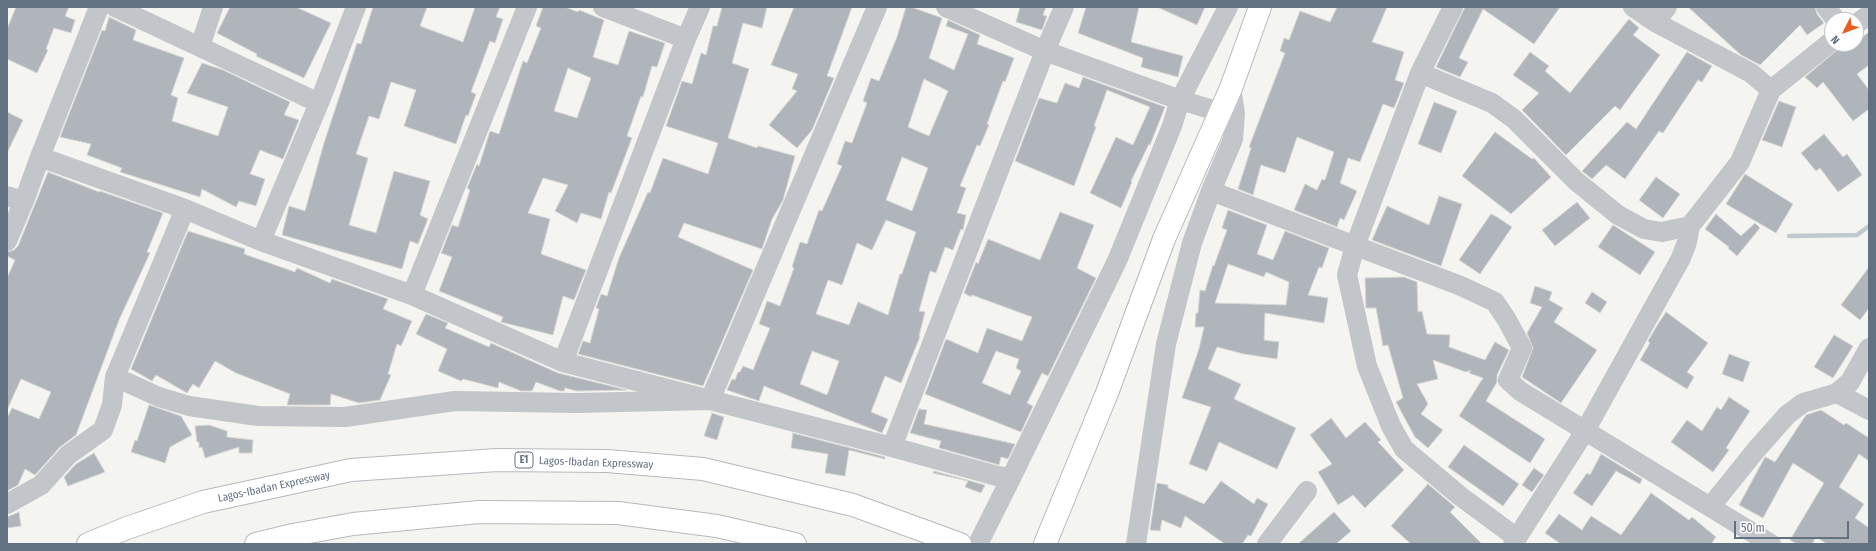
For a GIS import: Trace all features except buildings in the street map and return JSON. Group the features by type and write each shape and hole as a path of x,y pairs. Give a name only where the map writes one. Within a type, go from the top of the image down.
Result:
{"main road":[{"path":"1048,538 1107,393 1164,239 1231,88 1260,7"},
{"name":"Lagos-Ibadan Expressway","path":"88,544 127,528 203,502 352,470 505,460 607,461 703,468 853,505 960,544"},
{"path":"256,544 293,535 353,524 479,512 618,513 717,526 795,544"}],"street":[{"path":"7,241 16,198 40,157 99,7"},
{"path":"115,7 319,103"},
{"path":"200,47 213,7"},
{"path":"261,241 319,103 356,7"},
{"path":"412,295 527,7"},
{"path":"603,7 686,39"},
{"path":"563,362 686,39 700,7"},
{"path":"710,400 877,7"},
{"path":"946,7 1045,51 1180,100 1220,112"},
{"path":"892,447 1045,51 1064,7"},
{"path":"978,544 1012,478 1117,261 1172,126 1180,100 1228,7"},
{"path":"1453,7 1420,73 1355,246 1347,275 1367,366 1391,426 1404,449 1515,541 1585,431 1681,258 1687,242 1690,226 1740,162 1771,90 1824,47"},
{"path":"1633,7 1657,12 1751,73 1771,90"},
{"path":"1420,73 1492,103 1514,119 1576,181 1618,215 1644,229 1662,232 1690,226"},
{"path":"1137,543 1166,344 1192,243 1211,191 1233,139 1235,114 1231,88"},
{"path":"40,157 184,209 261,241 412,295 563,362 892,447 997,476 1012,478"},
{"path":"1211,191 1461,286 1495,302 1508,320 1522,348 1508,380 1520,391 1771,544"},
{"path":"7,504 41,485 68,455 103,430 112,405 115,377 184,209"},
{"path":"1710,506 1787,415 1803,403 1837,393 1850,382 1869,348"},
{"path":"115,377 159,397 189,406 258,416 345,417 455,401 576,403 710,400"},
{"path":"1837,393 1869,410"},
{"path":"1267,544 1307,491"}],"waterway":[{"path":"1789,236 1857,235 1869,226"}]}
